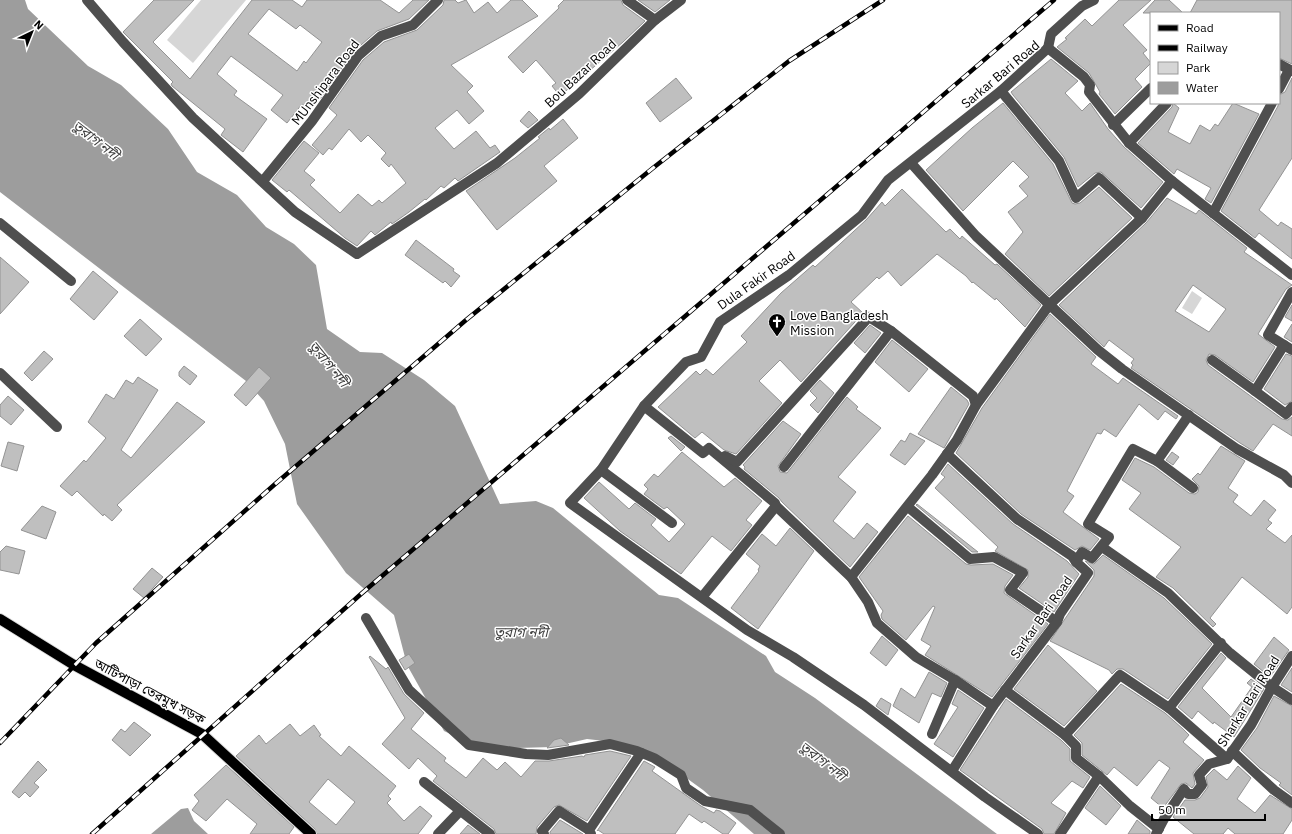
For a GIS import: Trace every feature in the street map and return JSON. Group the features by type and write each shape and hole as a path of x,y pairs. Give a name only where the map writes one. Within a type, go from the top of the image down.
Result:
{"main road":[{"name":"আটিপাড়া তেরমুখ সড়ক","path":"0,619 74,665 202,734 311,834"}],"street":[{"path":"87,0 123,42 193,118 263,181"},
{"name":"MUnshipara Road","path":"263,181 312,121 358,56 381,36 413,25 438,0"},
{"path":"627,0 655,20"},
{"name":"Bou Bazar Road","path":"263,181 295,212 357,254 497,163 579,94 655,20 681,0"},
{"path":"1048,48 1051,34 1082,6 1094,0"},
{"name":"Sarkar Bari Road","path":"862,215 888,180 1001,91 1048,48 1084,77 1090,85 1089,92 1113,125 1129,143 1172,181 1292,275"},
{"path":"1280,64 1291,70 1280,87"},
{"path":"1113,125 1150,89"},
{"path":"1001,91 1059,161 1076,198 1100,178 1142,218"},
{"path":"1129,143 1166,104"},
{"path":"1212,213 1271,104"},
{"path":"911,163 976,236 1104,355 1236,449 1284,475 1292,483"},
{"path":"851,577 908,507 947,454 957,440 976,405 1050,304 1142,218 1172,181"},
{"name":"Dula Fakir Road","path":"703,596 570,503 601,470 644,406 686,362 701,357 720,322 789,275 862,215"},
{"path":"0,223 71,281"},
{"path":"1255,391 1288,347 1268,335 1292,292"},
{"path":"709,448 738,462 869,317 891,331 973,396 976,405"},
{"path":"784,467 891,331"},
{"path":"1212,360 1286,414 1292,407"},
{"path":"0,373 58,427"},
{"path":"644,406 703,453 709,448"},
{"path":"1157,462 1189,415"},
{"path":"709,448 775,503 776,506 851,577 868,602 878,622 916,657 955,680 993,706"},
{"path":"1193,488 1157,462 1133,449 1088,524 1109,537 1102,547 1168,592 1221,643 1272,687 1292,700"},
{"path":"947,454 1017,519 1072,556 1076,562"},
{"path":"601,470 672,523"},
{"path":"776,506 703,596 747,630 793,657 864,705 986,797 1038,834"},
{"path":"908,507 970,559 994,557 1023,573 1010,590 1057,622"},
{"name":"Sarkar Bari Road","path":"952,771 993,706 1057,622 1060,614 1088,573 1076,562 1082,552 1092,558 1102,547"},
{"path":"366,618 410,690 469,745 548,755 610,744 641,753 681,775 686,788 705,801 750,810 780,834"},
{"path":"1170,708 1221,643"},
{"name":"Sharkar Bari Road","path":"1158,832 1164,819 1184,789 1188,794 1195,794 1202,785 1199,775 1210,764 1229,755 1251,725 1272,687 1292,656"},
{"path":"1065,735 1120,675 1170,708 1292,803"},
{"path":"932,734 955,680"},
{"path":"1005,690 1065,735 1076,746 1076,758 1099,776 1158,832"},
{"path":"544,834 542,831 559,811 591,833 641,753"},
{"path":"1060,834 1099,776"},
{"path":"424,782 490,834"},
{"path":"438,834 460,811"}],"green space":[{"path":"201,0 246,0 193,63 167,40"},
{"path":"1192,291 1202,298 1192,314 1182,308"}],"water":[{"name":"তুরাগ নদী","path":"0,0 25,0 28,9 88,66 121,85 168,129 197,172 237,195 266,227 294,244 316,265 327,329 360,352 382,353 424,380 455,406 500,504 536,501 553,508 659,595 678,598 766,656 775,672 815,698 997,834 754,834 703,790 663,761 622,743 587,739 552,747 482,749 444,731 407,665 394,615 346,573 297,504 285,444 264,401 246,381 0,192"},
{"path":"188,808 194,821 208,834 151,834 181,809"}],"building":[{"path":"154,0 194,0 153,42 190,79 252,0 292,0 302,7 307,0 380,0 399,13 413,0 429,0 409,19 377,31 353,52 320,99 318,98 309,109 302,104 287,123 271,110 283,95 231,56 217,74 237,91 234,95 267,119 243,152 221,135 225,129 172,86 171,84 173,82 123,32","holes":["269,9 296,29 300,25 322,42 306,63 304,61 297,71 248,34"]},
{"path":"444,0 455,0 458,3 466,0 474,13 488,2 497,13 511,0 522,0 538,16 451,65 473,86 467,92 484,111 469,124 457,110 435,128 454,149 476,131 490,148 495,145 500,152 458,181 455,178 444,188 441,186 426,200 425,199 392,224 391,222 375,235 371,231 357,246 345,238 289,190 287,192 272,180 304,141 319,153 304,171 315,180 310,185 340,213 358,194 372,206 379,200 382,203 406,183 391,164 389,167 381,159 386,153 368,135 361,142 349,129 332,150 329,148 323,155 312,145 337,115 329,108 363,60 384,42 417,30 443,5"},
{"path":"564,0 621,0 623,5 645,21 560,96 552,86 556,83 536,60 523,73 508,57 559,8 558,6"},
{"path":"638,0 670,0 655,12"},
{"path":"1119,0 1151,0 1123,25 1147,50 1143,53 1150,62 1150,64 1135,79 1142,87 1115,114 1099,94 1100,92 1089,73 1057,47 1067,39 1065,38 1085,19 1092,26"},
{"path":"1155,0 1169,0 1182,12 1150,12 1143,13"},
{"path":"1197,0 1292,0 1292,64 1280,58 1280,12 1191,12"},
{"path":"1051,59 1078,81 1065,93 1082,111 1090,103 1108,129 1124,147 1163,182 1141,208 1101,172 1095,173 1078,187 1064,157 1011,92"},
{"path":"676,78 692,98 660,122 646,103"},
{"path":"1292,78 1292,158 1259,210 1278,226 1281,222 1292,229 1292,259 1259,233 1255,238 1221,211 1278,104 1280,104 1280,94 1285,92"},
{"path":"1003,103 1053,164 1072,203 1080,203 1099,187 1132,218 1049,296 1005,254 1023,232 1008,212 1028,196 1019,186 1029,177 1013,161 963,211 926,170 972,128"},
{"path":"1174,104 1179,108 1168,132 1190,144 1200,125 1210,131 1215,124 1218,126 1232,104 1259,114 1211,203 1205,199 1211,188 1177,169 1174,174 1138,143"},
{"path":"529,111 538,120 528,128 520,121"},
{"path":"563,119 578,138 544,166 557,181 497,230 466,191 515,158 540,138 538,137 549,128 550,130"},
{"path":"902,189 946,232 950,229 960,239 962,236 995,265 997,264 1041,305 1025,327 996,298 995,300 973,282 972,283 966,276 937,254 901,286 888,271 879,279 877,277 851,302 863,313 801,382 780,360 759,381 782,403 736,454 724,450 702,432 695,438 658,407 696,371 700,375 706,369 713,375 747,342 741,336 781,293 813,265 815,267 866,220 882,202 885,206"},
{"path":"1167,198 1196,214 1199,210 1247,248 1244,252 1292,285 1286,289 1258,334 1275,347 1253,382 1215,355 1209,354 1206,360 1208,365 1282,419 1288,420 1292,417 1292,436 1273,424 1253,451 1131,368 1133,365 1131,363 1134,359 1109,340 1104,347 1059,305 1146,223","holes":["1193,285 1226,309 1209,332 1175,311"]},
{"path":"416,240 454,269 453,271 460,276 451,287 445,281 443,283 405,255"},
{"path":"0,257 29,282 0,314"},
{"path":"93,271 118,292 94,320 70,299"},
{"path":"1292,305 1292,321 1285,317"},
{"path":"1050,314 1096,357 1091,364 1118,384 1123,378 1178,416 1176,419 1165,411 1158,420 1139,404 1116,437 1104,429 1101,434 1097,433 1067,491 1074,496 1063,512 1099,539 1090,550 1082,546 1075,550 1021,514 956,453 982,408"},
{"path":"140,319 162,339 146,356 124,336"},
{"path":"1292,324 1292,342 1284,337"},
{"path":"870,325 881,333 865,353 854,343"},
{"path":"892,340 928,369 909,392 875,362"},
{"path":"44,351 53,359 32,381 24,373"},
{"path":"1286,354 1292,356 1292,401 1285,405 1264,389"},
{"path":"184,366 197,376 190,385 179,376 179,372"},
{"path":"259,367 271,378 246,406 234,395"},
{"path":"138,377 158,390 121,450 131,458 177,402 205,422 117,505 122,510 112,521 104,514 103,516 77,491 72,496 60,486 84,460 86,462 106,438 88,422 106,394 114,399 126,380 133,384"},
{"path":"820,380 834,393 818,413 810,405 817,398 810,391"},
{"path":"951,387 967,400 969,404 944,448 918,434"},
{"path":"8,396 24,410 11,425 0,416 0,405"},
{"path":"847,397 858,407 856,409 881,428 838,477 856,492 833,521 854,539 867,523 878,532 850,567 779,498 744,469 745,467 743,465 783,421 801,434 778,466 780,472 787,473"},
{"path":"910,433 925,441 905,465 890,455 901,440 905,442"},
{"path":"671,436 685,447 681,451 668,438"},
{"path":"8,442 24,446 17,471 1,466"},
{"path":"1221,446 1245,461 1228,488 1238,495 1233,502 1251,516 1264,500 1276,510 1268,520 1272,523 1266,529 1285,543 1292,535 1292,607 1287,614 1242,577 1210,618 1216,624 1213,627 1173,588 1156,577 1181,547 1129,509 1141,493 1122,480 1135,458 1154,467 1189,493 1195,494 1198,492 1199,486 1192,479 1198,473 1200,475"},
{"path":"682,452 724,487 735,478 762,501 746,520 752,525 731,551 712,536 681,574 620,531 584,498 599,482 629,509 635,503 656,519 651,525 669,542 685,524 667,507 664,509 644,494 648,489 644,485 654,474 658,477"},
{"path":"1172,452 1179,457 1173,465 1166,460"},
{"path":"948,464 1013,524 1067,561 1079,574 1054,612 1019,588 1028,577 1028,570 995,551 998,547 935,488 945,477 941,474"},
{"path":"917,504 978,552 972,552 916,505"},
{"path":"42,506 56,512 46,539 21,530"},
{"path":"908,516 966,564 993,564 1013,575 1005,586 1004,593 1048,624 992,697 925,655 931,646 921,640 935,607 933,606 906,640 882,619 881,615 883,611 859,577"},
{"path":"790,528 814,551 758,629 731,608 759,571 760,566 746,554 762,534 776,546"},
{"path":"6,546 25,551 19,574 0,570 0,552"},
{"path":"1103,555 1164,598 1212,644 1168,699 1123,669 1117,669 1112,674 1109,670 1050,641 1094,576 1094,570 1085,561 1094,564"},
{"path":"152,568 163,577 144,598 133,589"},
{"path":"882,636 898,650 886,666 870,653"},
{"path":"1274,637 1289,650 1270,677 1254,664"},
{"path":"1048,645 1097,691 1064,726 1014,689"},
{"path":"1221,653 1226,658 1202,688 1231,717 1252,687 1247,683 1251,679 1264,689 1234,737 1214,722 1213,724 1198,711 1192,719 1178,707"},
{"path":"409,654 415,663 405,670 399,660"},
{"path":"370,656 386,669 388,667 404,694 424,713 411,729 446,758 444,761 466,778 483,758 497,770 505,762 521,777 535,761 584,757 585,755 610,751 631,756 587,821 559,805 554,807 537,827 536,834 496,834 494,829 433,781 437,776 418,758 409,769 382,744 405,718 369,657"},
{"path":"1292,668 1292,692 1281,685"},
{"path":"929,672 947,683 941,697 932,693 919,723 893,706 901,688 915,698"},
{"path":"1121,684 1165,713 1183,729 1189,735 1183,742 1204,760 1193,773 1195,784 1192,788 1186,783 1181,784 1163,808 1151,798 1170,768 1159,760 1137,786 1114,767 1107,775 1082,755 1082,743 1074,735"},
{"path":"958,690 984,708 953,757 934,744 958,707 952,704"},
{"path":"1274,696 1292,706 1292,795 1279,785 1281,783 1260,768 1241,750 1257,728"},
{"path":"881,698 891,704 888,715 876,706"},
{"path":"1006,699 1061,740 1070,749 1070,761 1090,777 1083,788 1072,781 1051,803 1066,813 1054,834 1044,834 1042,829 960,770"},
{"path":"134,722 151,735 130,756 112,740 121,729 125,732"},
{"path":"290,724 300,736 314,725 321,735 319,736 341,756 349,746 396,786 388,796 391,799 387,803 404,821 420,806 432,816 418,834 317,834 315,829 236,756 259,735 266,744","holes":["328,779 355,802 336,825 309,802"]},
{"path":"561,738 569,745 547,748 554,740"},
{"path":"38,761 47,770 34,783 39,787 30,797 25,792 19,798 12,792"},
{"path":"644,761 655,767 652,771 701,806 714,813 716,810 720,811 736,823 728,834 723,834 704,821 702,823 689,814 675,834 604,834 598,830 597,831"},
{"path":"226,765 294,827 289,834 250,834 257,824 227,799 206,821 192,810 199,801 194,795"},
{"path":"1238,766 1251,778 1237,799 1255,813 1270,795 1292,809 1292,820 1283,834 1235,834 1228,828 1223,834 1194,834 1173,817 1185,800 1195,800 1200,798 1208,787 1206,777 1214,769 1227,780"},
{"path":"1100,786 1121,806 1106,825 1085,808"},
{"path":"560,820 583,834 550,834"},
{"path":"1137,820 1150,831 1150,834 1128,834"},
{"path":"468,825 480,834 460,834"}],"railway":[{"path":"0,743 96,643 274,485 466,320 653,168 789,61 883,0"},
{"path":"92,834 361,594 1054,0"}],"place":[{"name":"Love Bangladesh Mission","path":"777,337"}]}
